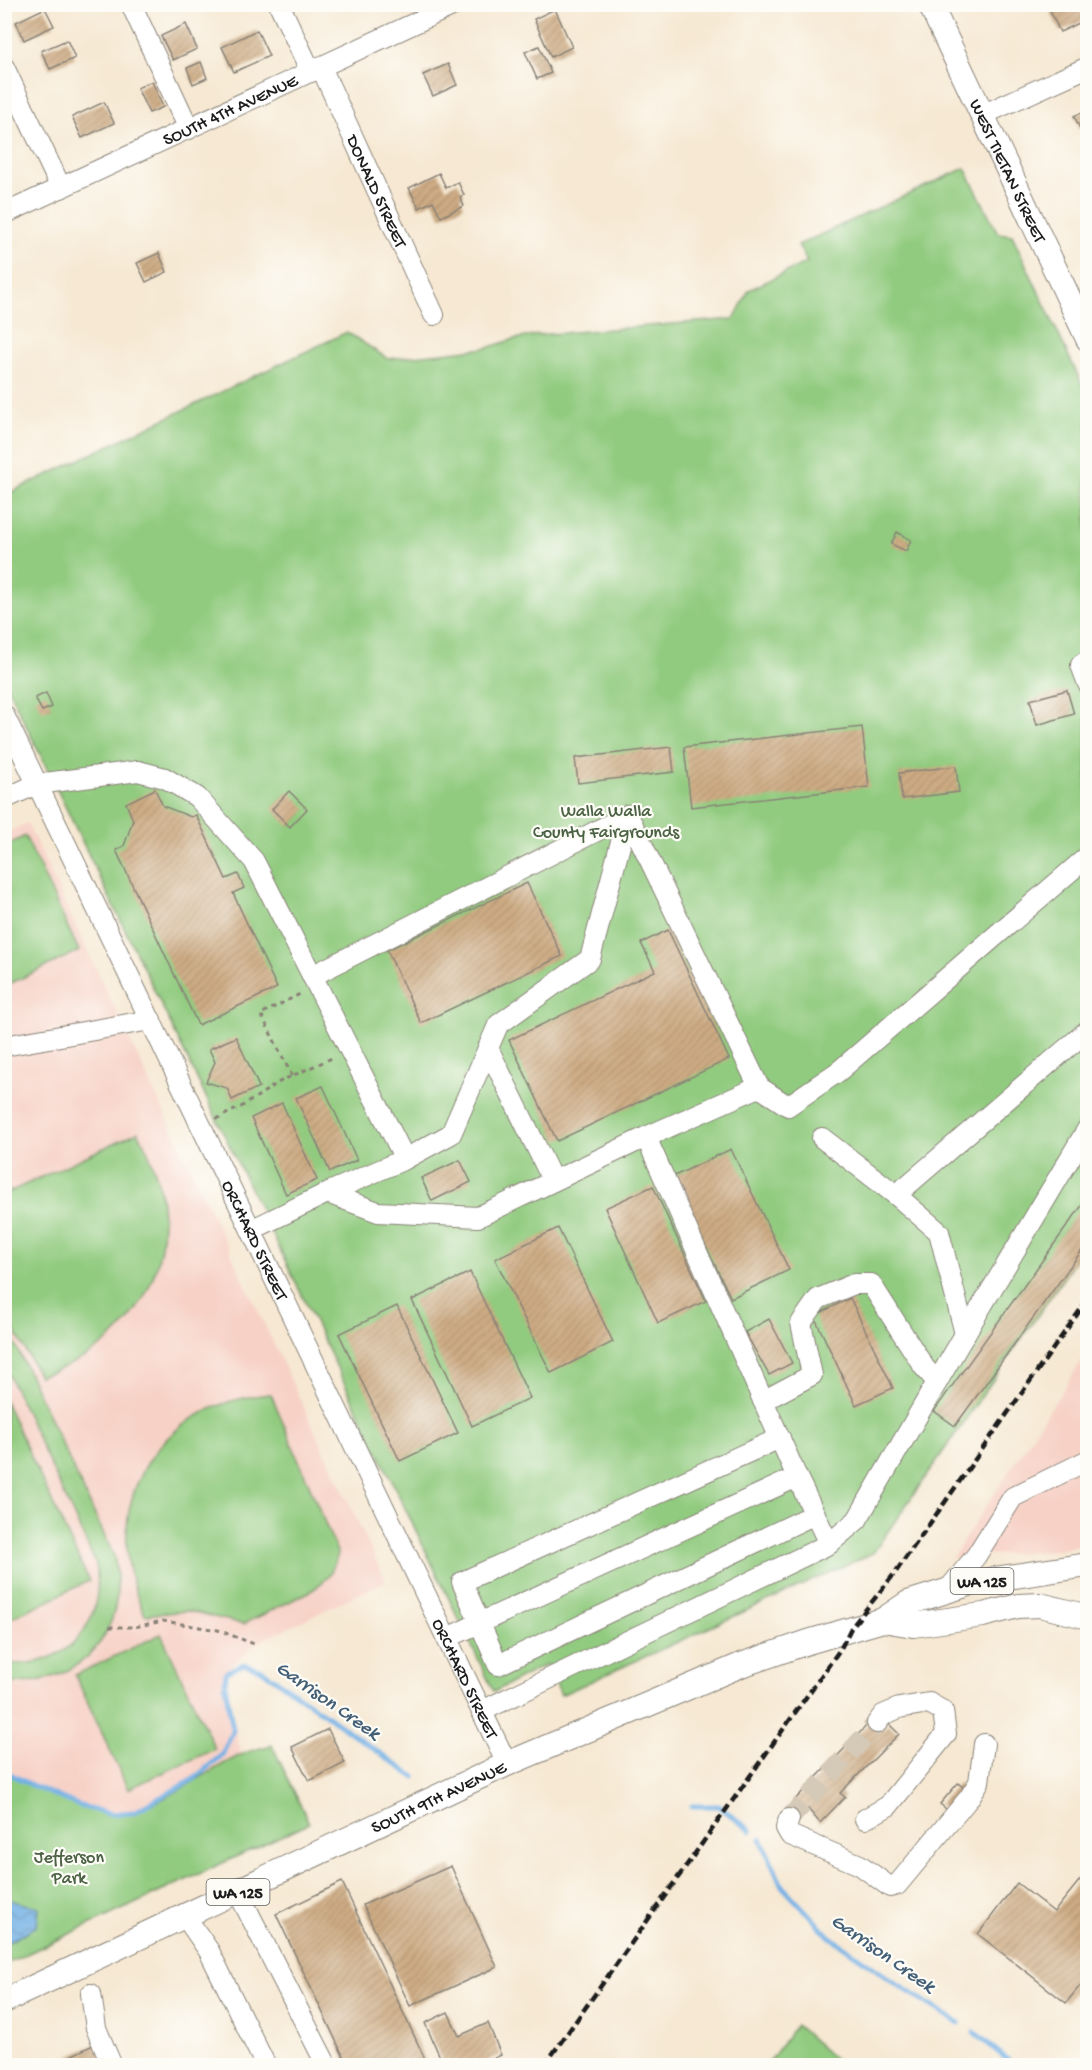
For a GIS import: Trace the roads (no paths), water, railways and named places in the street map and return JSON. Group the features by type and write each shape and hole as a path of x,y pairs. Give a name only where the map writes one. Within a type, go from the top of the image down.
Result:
{"main road":[{"name":"WEST TIETAN STREET","path":"930,4 1088,339"},
{"name":"SOUTH 9TH AVENUE","path":"4,2001 507,1764 741,1665 883,1620 908,1603 975,1582 1088,1565"},
{"name":"SOUTH 9TH AVENUE","path":"883,1620 913,1625 983,1615 1018,1606 1040,1605 1088,1617"}],"street":[{"path":"131,4 189,129"},
{"name":"DONALD STREET","path":"279,4 316,70 434,315"},
{"name":"SOUTH 4TH AVENUE","path":"4,214 456,4"},
{"path":"4,67 61,188"},
{"path":"982,116 1088,67"},
{"path":"1088,660 1081,665 1088,684"},
{"name":"ORCHARD STREET","path":"4,715 507,1764"},
{"path":"4,800 37,784 138,771 165,778 197,797 254,861 405,1159"},
{"path":"315,981 628,815"},
{"path":"251,1230 405,1159 451,1134 498,1025 590,959 628,815"},
{"path":"628,815 759,1087 788,1106 838,1071 1088,856"},
{"path":"4,1046 151,1020"},
{"path":"896,1195 1088,1030"},
{"path":"488,1048 553,1181"},
{"path":"327,1193 378,1212 478,1217 646,1137 759,1087"},
{"path":"482,1711 829,1544 857,1520 1088,1128"},
{"path":"646,1137 829,1544"},
{"path":"822,1138 896,1195 939,1232 965,1334"},
{"path":"763,1401 812,1375 801,1323 818,1299 854,1284 871,1284 924,1367 937,1382"},
{"path":"780,1438 462,1582 498,1665 815,1514"},
{"path":"947,1591 976,1556 1013,1497 1088,1460"},
{"path":"447,1638 797,1477"},
{"path":"866,1819 888,1806 946,1734 943,1711 929,1703 899,1708 883,1714 877,1723"},
{"path":"789,1819 786,1828 790,1835 860,1865 890,1887 897,1885 969,1798 979,1782 984,1744"},
{"path":"238,1892 327,2066"},
{"path":"185,1916 209,1951 266,2066"},
{"path":"92,1994 96,2028 112,2066"}],"water":[{"path":"5,1899 39,1908 37,1926 5,1944"}],"waterway":[{"name":"Garrison Creek","path":"4,1771 80,1806 110,1814 134,1812 194,1779 222,1755 233,1730 225,1685 226,1672 244,1664 262,1670 414,1777"},
{"name":"Garrison Creek","path":"692,1806 719,1806 751,1831"},
{"name":"Garrison Creek","path":"761,1839 782,1886 829,1936 901,1987 959,2023"},
{"name":"Garrison Creek","path":"974,2032 1015,2066"}],"tunnel":[{"path":"789,1819 877,1723"}],"railway":[{"path":"544,2066 841,1648 851,1628 895,1573 1088,1299"}],"park label":[{"name":"Walla Walla County Fairgrounds","path":"606,820"},
{"name":"Jefferson Park","path":"69,1866"}]}
